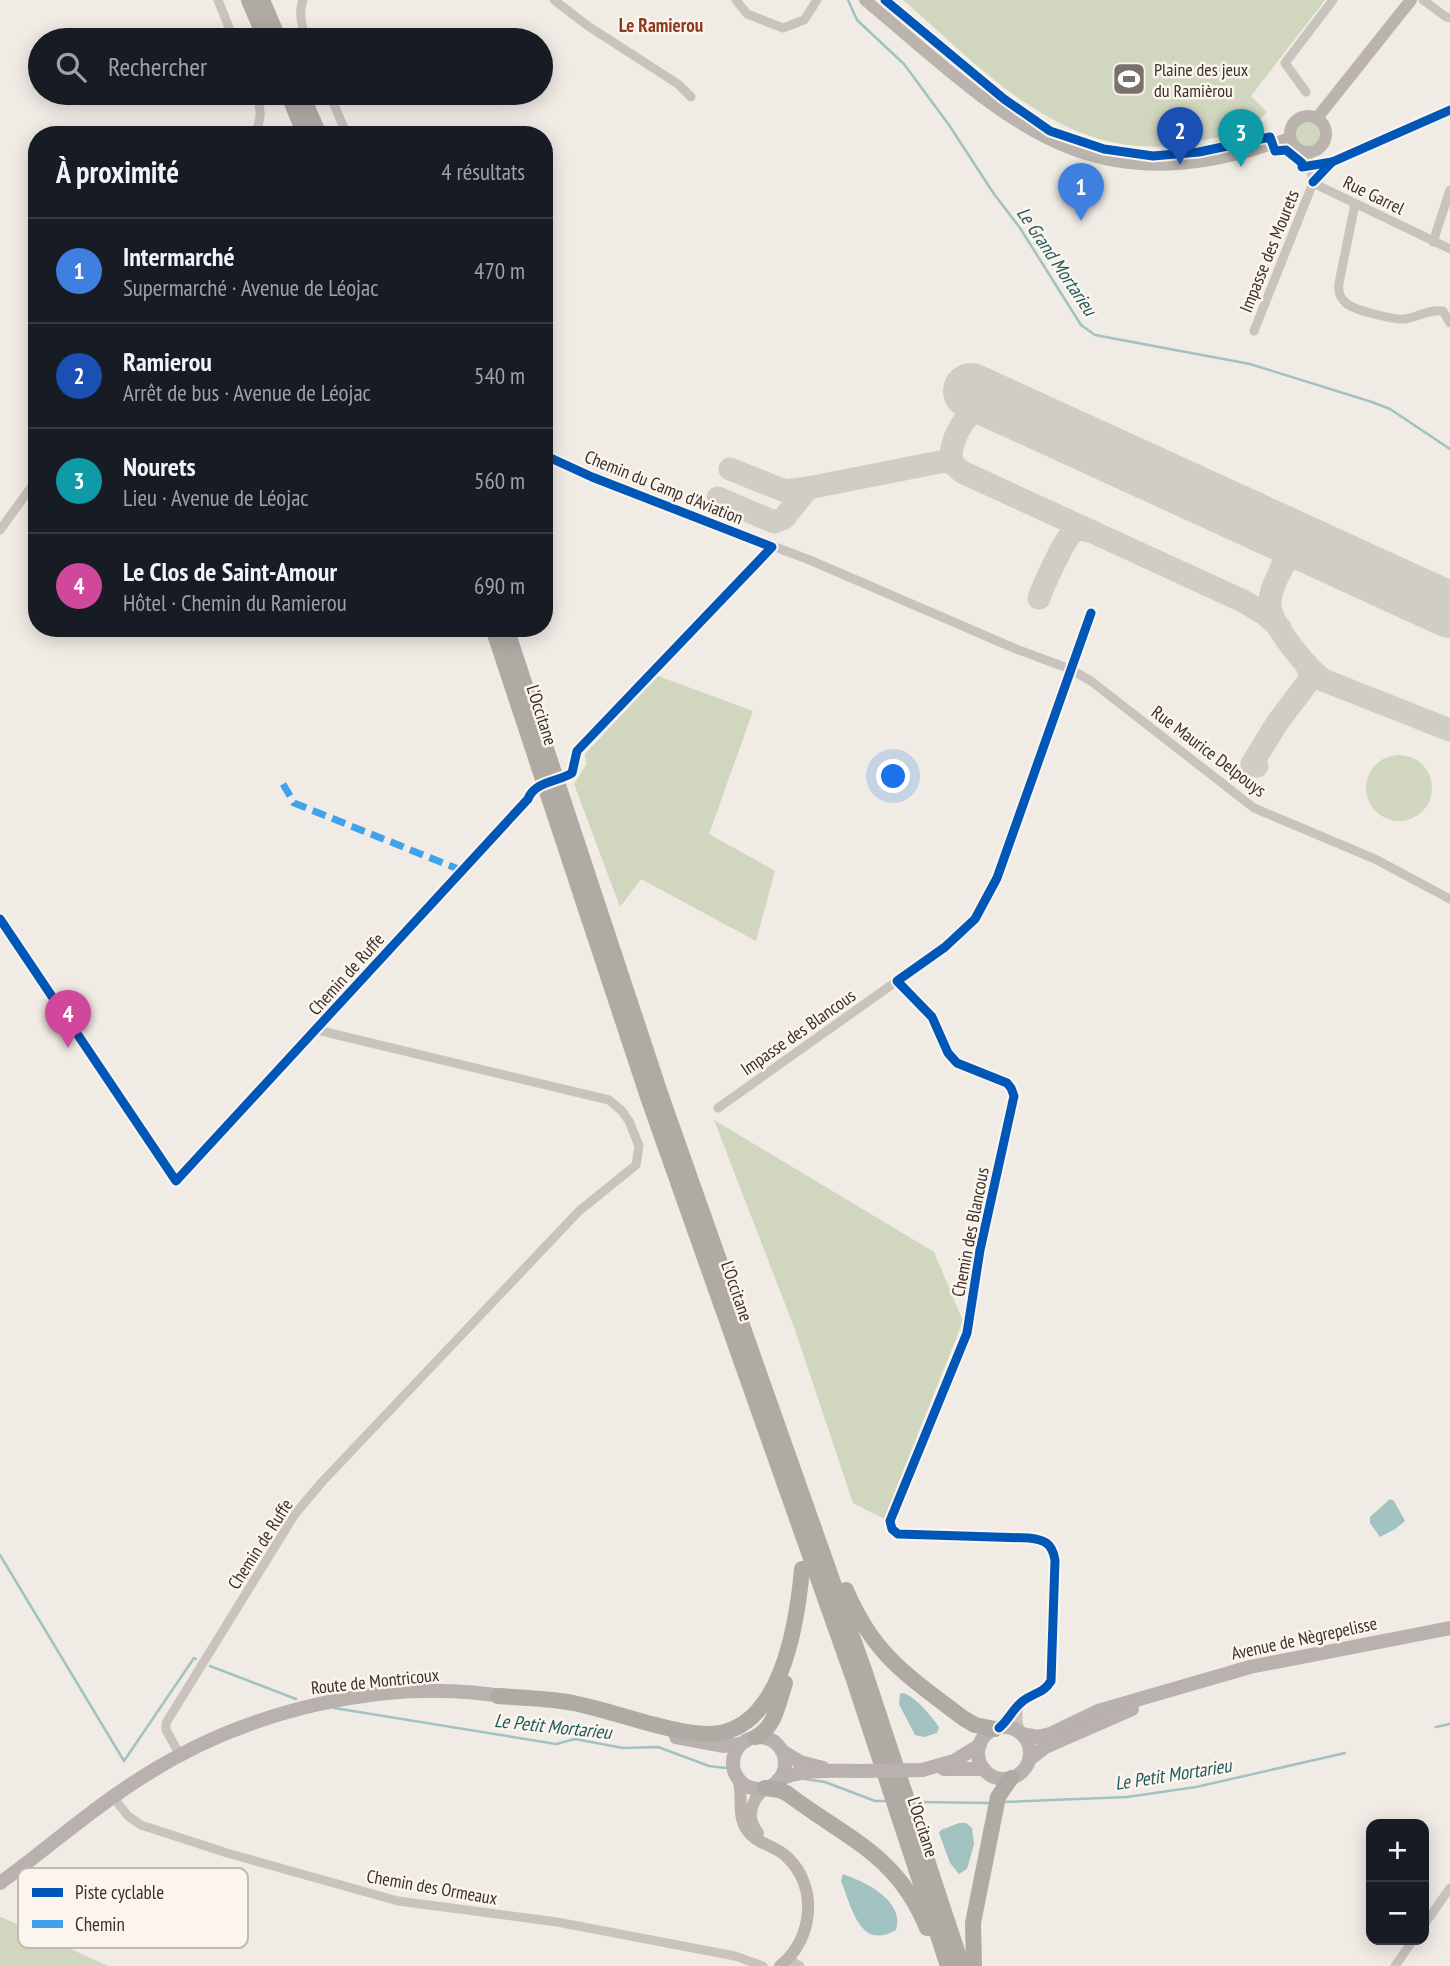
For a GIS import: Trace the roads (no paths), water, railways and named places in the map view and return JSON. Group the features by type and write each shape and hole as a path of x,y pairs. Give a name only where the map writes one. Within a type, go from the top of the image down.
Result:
{"highway":[{"path":"249,0 260,28"},
{"path":"262,0 274,28"},
{"path":"293,105 301,126"},
{"path":"306,105 315,126"},
{"name":"L'Occitane","path":"496,637 649,1100 853,1677 948,1966"},
{"name":"L'Occitane","path":"509,637 661,1096 865,1672 962,1966"},
{"path":"752,1394 802,1569 802,1614 794,1653 772,1723 765,1732 756,1737"},
{"path":"775,1417 850,1599 869,1636 900,1669 962,1718 975,1726 997,1728"},
{"path":"498,1696 571,1703 685,1731 706,1734 730,1730 757,1713 772,1690 794,1624 802,1569"},
{"path":"974,1966 973,1923 998,1797 1011,1778"},
{"path":"772,1784 883,1861 904,1884 914,1900 941,1966"}],"main road":[{"path":"865,0 1005,116 1042,137 1078,152 1127,164 1180,164 1211,160 1290,138"},
{"path":"1317,118 1412,0"},
{"path":"1307,116 1317,118 1325,127 1325,138 1319,148 1308,152 1297,148 1290,138 1291,128 1297,119 1307,116"},
{"name":"Avenue de Nègrepelisse","path":"1022,1734 1038,1737 1050,1734 1098,1710 1250,1667 1450,1628"},
{"name":"Route de Montricoux","path":"20,1868 113,1797 180,1755 278,1714 334,1701 441,1692 498,1696 585,1712 674,1737 724,1746 741,1744"},
{"name":"Avenue de Nègrepelisse","path":"1030,1759 1045,1747 1167,1692"},
{"path":"1007,1727 1022,1734 1029,1745 1030,1759 1023,1771 1011,1778 996,1778 984,1769 978,1753 983,1738 997,1728 1007,1727"},
{"name":"Route de Montricoux","path":"674,1737 717,1755 736,1774"},
{"path":"790,1964 807,1917 809,1904 806,1886 788,1857 751,1836 742,1821 735,1752 741,1744 756,1737 771,1740 782,1751 800,1762 831,1771"},
{"path":"922,1770 954,1761 980,1745"},
{"path":"768,1844 753,1828 750,1817 754,1801 772,1784 785,1766 782,1751"},
{"path":"736,1774 750,1787 772,1784 791,1774 984,1769"},
{"name":"Route de Montricoux","path":"0,1883 18,1869"}],"street":[{"path":"218,0 229,28"},
{"path":"301,28 300,7 303,0"},
{"path":"554,0 588,26 663,74 691,97"},
{"path":"736,0 747,13 783,28 804,20 817,0"},
{"path":"1306,92 1285,63 1333,0"},
{"path":"1423,0 1446,18 1450,18"},
{"path":"258,126 261,113 259,105"},
{"path":"334,105 343,126"},
{"path":"1308,152 1313,183"},
{"name":"Rue Garrel","path":"1313,183 1450,249"},
{"name":"Impasse des Mourets","path":"1254,331 1313,183"},
{"path":"1433,242 1450,190"},
{"path":"1355,204 1339,283 1338,291 1342,300 1349,306 1401,320 1435,310 1443,311 1450,323"},
{"name":"Chemin du Camp d'Aviation","path":"553,460 824,566 1016,649 1070,669"},
{"path":"0,530 28,491"},
{"path":"565,777 572,773 577,751 772,547"},
{"path":"897,981 945,947 975,919 997,878 1091,613"},
{"name":"Rue Maurice Delpouys","path":"1070,669 1091,681 1255,808 1375,859 1450,899"},
{"name":"Chemin de Ruffe","path":"0,919 176,1181 317,1030 536,787"},
{"name":"Impasse des Blancous","path":"719,1108 897,981"},
{"name":"Chemin des Blancous","path":"897,981 932,1017 948,1053 957,1063 1007,1083 1014,1097 980,1250 967,1333 890,1521 898,1534 1029,1538 1045,1540 1051,1546 1055,1560 1051,1681 1046,1689 1020,1703 997,1728"},
{"name":"Chemin de Ruffe","path":"180,1755 166,1730 166,1723 295,1514 322,1482 579,1211 631,1170 639,1155 639,1146 629,1121 609,1100 317,1030"},
{"path":"1020,1703 1017,1716 1022,1734"},
{"name":"Chemin des Ormeaux","path":"113,1797 128,1816 141,1825 334,1885 398,1901 557,1922 667,1942 735,1956 763,1966"},
{"path":"1429,1918 1450,1888"},
{"path":"1395,1966 1410,1945"}],"water":[{"path":"1390,1499 1394,1501 1405,1521 1380,1537 1370,1523 1370,1517"},
{"path":"904,1693 928,1713 939,1727 937,1733 924,1737 915,1735 899,1704 900,1694"},
{"path":"959,1823 966,1823 972,1828 974,1844 967,1869 959,1874 950,1863 939,1833"},
{"path":"843,1874 872,1888 889,1902 895,1910 896,1930 884,1935 874,1935 859,1924 841,1881"}],"waterway":[{"name":"Le Grand Mortarieu","path":"848,0 857,20 904,64 949,125 994,194 1020,228 1081,325 1095,335 1250,364 1372,402 1390,409 1450,449"},
{"name":"Le Petit Mortarieu","path":"0,1555 124,1761 194,1658 196,1659"},
{"name":"Le Petit Mortarieu","path":"210,1666 296,1699"},
{"name":"Le Petit Mortarieu","path":"334,1708 556,1744 575,1739 623,1748 658,1747 709,1766 726,1768"},
{"name":"Le Petit Mortarieu","path":"1436,1727 1450,1724"},
{"name":"Le Petit Mortarieu","path":"1003,1802 1127,1797 1196,1787 1345,1753"},
{"name":"Le Petit Mortarieu","path":"804,1779 825,1782 875,1801 885,1801"},
{"name":"Le Petit Mortarieu","path":"919,1802 989,1803"}],"place":[{"name":"Plaine des jeux du Ramièrou","path":"1129,79"},
{"name":"Ramierou","path":"1180,165"},
{"name":"Nourets","path":"1241,167"},
{"name":"Intermarché","path":"1081,221"},
{"name":"Le Clos de Saint-Amour","path":"68,1048"}],"district":[{"name":"Le Ramierou","path":"661,25"}]}
